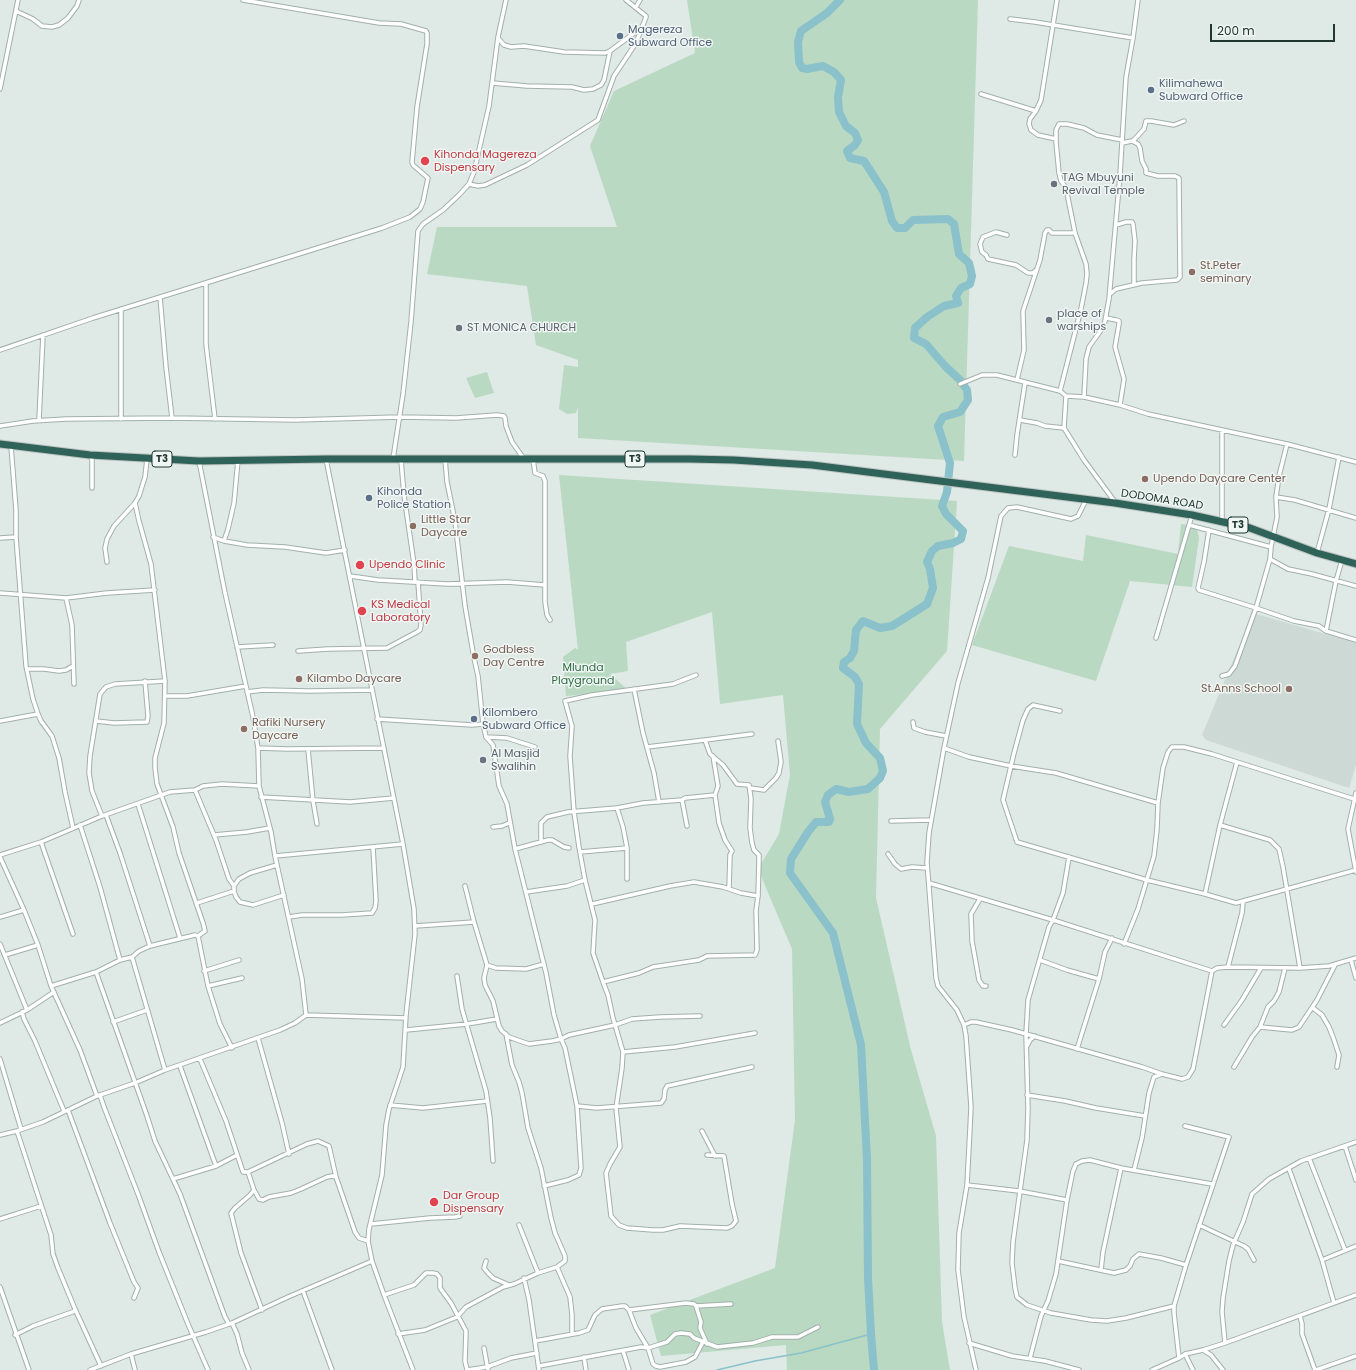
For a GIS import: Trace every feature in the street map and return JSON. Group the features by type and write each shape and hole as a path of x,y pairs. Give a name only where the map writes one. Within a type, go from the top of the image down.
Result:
{"highway":[{"name":"T3","path":"0,444 90,455 199,461 326,459 533,459"},
{"name":"DODOMA ROAD","path":"533,459 690,459 768,462 833,468 1086,499 1222,521 1250,528 1317,553 1356,564"}],"street":[{"path":"0,89 18,0"},
{"path":"16,12 33,19 42,26 52,27 59,25 68,18 77,6 79,0"},
{"path":"0,350 121,309 369,232 410,217 420,209 424,202 428,182 427,177 413,165 412,162 417,107 427,44 426,31 401,24 379,23 243,0"},
{"path":"393,459 415,284 418,231 423,224 450,204 469,184 476,165 484,132 498,37 506,0"},
{"path":"469,184 478,186 485,185 527,165 598,121 614,76 636,43 646,16 626,0"},
{"path":"636,8 640,0"},
{"path":"1056,139 1040,136 1031,130 1029,120 1036,111 1041,100 1057,0"},
{"path":"1084,397 1086,359 1089,347 1104,326 1110,294 1126,77 1138,0"},
{"path":"1010,20 1053,25 1133,38"},
{"path":"498,37 504,45 511,47 524,46 564,52 605,53 637,31 641,30"},
{"path":"492,83 527,86 572,86 584,90 593,88 601,85 604,80 610,51"},
{"path":"981,94 1036,111"},
{"path":"1133,141 1144,129 1146,121 1151,120 1174,125 1184,121"},
{"path":"1060,392 1087,278 1086,264 1075,233 1066,188 1061,181 1059,173 1056,129 1061,124 1084,128 1097,135 1122,142 1133,141 1140,147 1146,173 1158,176 1175,176 1179,178 1180,277 1178,280 1142,283 1116,289 1110,294"},
{"path":"1116,225 1126,222 1133,224 1135,241 1134,286"},
{"path":"1016,380 1024,350 1023,311 1043,248 1044,235 1047,230 1052,233 1075,233"},
{"path":"1007,234 996,232 984,236 981,239 980,244 982,252 988,259 1016,265 1028,273 1033,273 1036,270"},
{"path":"206,283 206,344 215,419"},
{"path":"160,297 172,418"},
{"path":"120,419 121,309"},
{"path":"1106,318 1119,321 1115,347 1124,379 1120,405"},
{"path":"40,420 44,335"},
{"path":"960,384 977,376 986,374 997,375 1060,392 1066,396 1084,397 1120,405 1148,414 1253,438 1287,444 1356,462"},
{"path":"1015,455 1026,383"},
{"path":"1066,396 1064,428 1084,460 1115,503"},
{"path":"0,426 40,420 172,418 295,420 399,417 456,418 490,415 504,416 512,442 525,459"},
{"path":"1020,420 1037,422 1045,426 1064,428"},
{"path":"1222,430 1222,521"},
{"path":"1222,676 1229,674 1235,666 1256,608 1270,559 1277,517 1276,497 1279,476 1287,444"},
{"path":"11,446 20,594 27,669 38,714 52,736 59,758 73,828"},
{"path":"90,455 92,460 92,488"},
{"path":"1317,553 1329,509 1339,457"},
{"path":"107,562 105,548 110,533 114,526 135,503 142,490 147,459"},
{"path":"326,459 394,798 413,903 415,940 406,1018 403,1067 390,1105 386,1125 382,1176 368,1241 372,1261 398,1334 413,1370"},
{"path":"298,651 387,648 420,630 421,625 417,582 404,495 401,459"},
{"path":"445,459 447,482 454,515 462,583 478,676 483,724 486,738 493,744 497,779 507,804 509,823 515,849 544,964 560,1039 565,1048 577,1106 581,1168 579,1175 568,1180 544,1186"},
{"path":"533,459 535,472 543,476 545,481 545,602 547,615 550,620"},
{"path":"224,541 234,503 238,460"},
{"path":"199,461 258,748 259,786 270,828 302,979 306,1015"},
{"path":"1276,497 1295,500 1356,518"},
{"path":"976,1370 964,1317 958,1270 960,1233 967,1185 971,1107 966,1036 964,1025 957,1010 938,986 936,978 930,883 927,868 930,820 958,683 984,592 1000,520 1008,508 1017,507 1071,519 1078,516 1086,499"},
{"path":"51,986 96,972 120,960 132,957 139,951 150,946 193,935 198,936 204,931 197,903 173,827 157,784 154,763 164,723 165,681 151,564 137,516 135,503"},
{"path":"1156,638 1192,515"},
{"path":"1189,525 1271,547"},
{"path":"1209,530 1198,588 1199,590 1294,621 1319,626 1326,631 1356,640"},
{"path":"0,538 16,537"},
{"path":"214,537 224,541 247,545 285,547 326,554 345,550"},
{"path":"1270,559 1288,569 1356,586"},
{"path":"1326,631 1336,581 1342,560"},
{"path":"350,576 378,580 447,584 507,582 545,585"},
{"path":"0,593 66,598 107,593 155,590"},
{"path":"66,598 72,625 74,684"},
{"path":"237,647 273,645"},
{"path":"27,669 59,671 66,670 73,666"},
{"path":"696,675 673,684 565,701 572,726 570,756 574,812 585,880 595,920 593,953 602,982 608,995 623,1052 616,1106 620,1147 606,1173 611,1216 619,1225 627,1228 663,1230 680,1226 728,1228 732,1226 736,1221 725,1160 723,1155 706,1155"},
{"path":"102,816 92,791 90,773 90,756 100,694 106,687 115,684 165,681"},
{"path":"96,721 114,723 147,722 148,716 145,682"},
{"path":"165,696 187,696 246,686"},
{"path":"634,689 654,773 659,802"},
{"path":"247,692 263,690 372,690"},
{"path":"1060,711 1033,705 1028,709 1019,734 1003,800 1017,842 1147,880 1236,903 1356,871 1348,829 1356,793"},
{"path":"0,721 38,714"},
{"path":"377,718 472,725 483,724"},
{"path":"913,722 914,728 925,732 946,736"},
{"path":"647,747 752,734"},
{"path":"486,738 507,738 535,747"},
{"path":"705,740 710,754 727,769 737,784 749,785 750,788 764,790 779,773 781,762 778,741"},
{"path":"1124,944 1138,909 1147,880 1156,842 1158,803 1163,768 1168,752 1172,747 1179,746 1192,749 1354,799"},
{"path":"258,748 384,748"},
{"path":"944,748 970,757 1011,766 1056,773 1158,803"},
{"path":"308,749 313,801 317,824"},
{"path":"713,756 718,782 718,788 715,795 719,823 725,840 732,851 730,856 729,889"},
{"path":"1205,894 1220,825 1237,762"},
{"path":"208,1370 201,1351 193,1336 104,1107 51,986 38,945 0,856 41,842 102,816 162,794 176,791 194,790 203,786 222,784 259,786"},
{"path":"602,982 639,973 653,967 699,960 707,956 755,955 757,950 756,911 759,860 752,843 750,828 750,788"},
{"path":"194,790 214,835 229,879 234,886 236,897 240,902 253,905 284,895"},
{"path":"541,842 540,830 543,820 550,816 617,808 643,802 682,800 685,798 715,795"},
{"path":"261,797 350,802 394,798"},
{"path":"682,800 687,826"},
{"path":"138,804 180,938"},
{"path":"617,808 624,827 627,848 627,879"},
{"path":"106,815 150,946"},
{"path":"891,821 930,820"},
{"path":"493,827 502,826 509,823"},
{"path":"80,825 100,887 120,960"},
{"path":"1220,825 1272,841 1280,852 1300,968"},
{"path":"214,835 270,828"},
{"path":"515,849 552,840 564,847 569,848"},
{"path":"41,842 73,934"},
{"path":"275,856 403,844"},
{"path":"289,917 302,915 368,914 374,911 376,901 373,847"},
{"path":"580,852 627,848"},
{"path":"888,854 895,864 902,868 927,868"},
{"path":"1068,857 1063,893 1049,927 1028,1000 1026,1034 1027,1140 1019,1191 1012,1255 1017,1297 1027,1305 1043,1311 1069,1317 1107,1320 1126,1318 1174,1306"},
{"path":"234,886 239,879 250,873 277,865"},
{"path":"526,892 567,886 585,880"},
{"path":"592,904 694,882 758,896"},
{"path":"930,883 1112,938 1124,944 1212,971 1217,968 1228,966 1300,968 1335,965 1356,958"},
{"path":"465,886 487,965 484,978 485,985 493,1001 499,1026 502,1031 514,1039 529,1044 560,1039 569,1035 632,1020 660,1017 700,1016"},
{"path":"197,903 234,891"},
{"path":"980,899 971,914 972,941 979,980 983,986 986,986"},
{"path":"1228,966 1242,913 1243,902"},
{"path":"0,917 24,910"},
{"path":"415,926 474,922"},
{"path":"198,936 208,986 220,1024 232,1048"},
{"path":"1077,1048 1099,979 1105,952 1112,938"},
{"path":"0,944 24,1011 24,1019 66,1111 134,1282 138,1288 134,1298"},
{"path":"5,955 38,945"},
{"path":"132,957 165,1070"},
{"path":"204,971 238,960"},
{"path":"1040,960 1067,970 1099,979"},
{"path":"1351,960 1356,978"},
{"path":"487,965 496,968 526,969 544,964"},
{"path":"1260,1027 1292,1030 1299,1027 1313,1008 1335,965"},
{"path":"1224,1025 1242,1000 1261,968"},
{"path":"1234,1067 1252,1036 1260,1027 1268,1007 1274,1001 1279,992 1286,968"},
{"path":"964,1025 971,1022 976,1022 1035,1036 1182,1079 1188,1077 1193,1069 1212,971"},
{"path":"96,972 155,1141 173,1179 225,1317 237,1334 242,1353 249,1370"},
{"path":"457,976 462,1009 483,1080 490,1118 493,1161"},
{"path":"208,986 242,978"},
{"path":"0,1023 24,1011 54,992"},
{"path":"1313,1008 1322,1015 1334,1037 1339,1055 1337,1067"},
{"path":"113,1022 147,1010"},
{"path":"0,1136 43,1122 99,1095 135,1083 165,1070 258,1038 288,1026 306,1015 406,1018"},
{"path":"406,1030 467,1024 497,1019"},
{"path":"623,1052 675,1047 755,1033"},
{"path":"398,1334 425,1330 457,1317 466,1307 503,1287 557,1267 564,1263 566,1258 555,1233 541,1168 528,1128 519,1082 512,1065 506,1034"},
{"path":"1026,1046 1035,1036"},
{"path":"258,1038 282,1123 288,1154"},
{"path":"200,1059 226,1121 243,1172 248,1172 315,1142 321,1142 328,1145 336,1176 355,1232 359,1238 368,1241"},
{"path":"0,1060 41,1206 51,1235 53,1254 63,1284 101,1366"},
{"path":"180,1066 216,1166"},
{"path":"577,1106 597,1108 661,1103 664,1099 664,1090 667,1086 752,1067"},
{"path":"1134,1170 1149,1092 1154,1077 1162,1074"},
{"path":"1027,1095 1145,1116"},
{"path":"390,1105 423,1108 487,1101"},
{"path":"1179,1358 1174,1306 1228,1137 1185,1126"},
{"path":"702,1131 715,1156"},
{"path":"1226,1343 1222,1312 1229,1261 1252,1194 1269,1179 1301,1161 1356,1142"},
{"path":"1345,1146 1356,1180"},
{"path":"173,1179 216,1166 237,1156"},
{"path":"1309,1158 1345,1250"},
{"path":"1030,1358 1043,1311 1050,1294 1058,1261 1067,1200 1073,1171 1076,1164 1082,1161 1090,1160 1121,1168 1212,1184"},
{"path":"1101,1270 1103,1252 1121,1168"},
{"path":"1288,1169 1322,1260 1334,1303"},
{"path":"248,1172 254,1190 259,1199 263,1200 269,1197 301,1189 327,1177 336,1176"},
{"path":"967,1185 1019,1191 1067,1200"},
{"path":"254,1190 235,1208 231,1214 241,1253 262,1310"},
{"path":"0,1219 41,1206"},
{"path":"371,1224 460,1216"},
{"path":"519,1225 538,1273"},
{"path":"1199,1225 1235,1241 1248,1249 1254,1260"},
{"path":"1322,1260 1356,1246"},
{"path":"1058,1261 1114,1273 1126,1270 1136,1255 1140,1254 1186,1265"},
{"path":"90,1370 131,1354 193,1336 230,1323 372,1261"},
{"path":"486,1261 484,1268 488,1273 499,1281 509,1285"},
{"path":"557,1267 570,1297 572,1334"},
{"path":"384,1295 408,1288 414,1285 426,1273 434,1272 440,1278 440,1288 451,1303 457,1317 466,1331 465,1361 467,1370 488,1368 510,1358 537,1353"},
{"path":"524,1278 529,1300 539,1368 584,1357 641,1347 648,1348 666,1342 674,1334 690,1334 694,1338 717,1347 753,1344 772,1337 798,1337 809,1333 818,1327"},
{"path":"0,1287 15,1335 29,1370"},
{"path":"303,1291 332,1370"},
{"path":"1152,1370 1185,1354 1226,1343 1356,1295"},
{"path":"629,1310 686,1304 694,1304 696,1306 731,1304"},
{"path":"535,1341 588,1330 596,1315 602,1309 625,1306 629,1310 636,1328 648,1348 653,1364 656,1366 660,1367 686,1362 695,1357 705,1343"},
{"path":"696,1306 701,1322 700,1328 705,1343"},
{"path":"15,1335 33,1326 75,1311"},
{"path":"1300,1316 1302,1334 1315,1370 1356,1356"},
{"path":"969,1342 1012,1356 1030,1358 1079,1370"},
{"path":"484,1348 488,1368"},
{"path":"1203,1350 1211,1355 1223,1370"},
{"path":"623,1351 629,1370"},
{"path":"131,1354 135,1370"},
{"path":"1185,1354 1193,1370"},
{"path":"584,1357 586,1370"}],"shaded area":[{"name":"St.Anns School","path":"1253,613 1356,643 1356,765 1349,788 1206,740 1202,735"}],"green space":[{"path":"687,0 978,0 964,461 578,438 578,407 576,413 567,414 559,409 564,365 578,367 578,360 536,345 527,286 427,274 437,227 617,227 590,146 614,91 695,53"},
{"path":"487,372 494,393 475,398 466,378"},
{"name":"Mlunda Playground","path":"559,475 957,501 947,651 880,729 876,898 911,1050 936,1136 942,1322 950,1370 787,1370 786,1345 661,1356 650,1315 775,1268 795,1120 792,949 758,869 779,834 790,775 783,695 720,704 712,612 626,642 628,671 610,674 628,690 566,696 563,657 575,648 578,650"},
{"path":"1181,524 1196,526 1199,538 1192,587 1130,581 1096,681 972,645 1009,546 1083,561 1086,535 1178,554"}],"waterway":[{"path":"840,0 827,13 801,31 798,42 799,62 802,68 807,69 823,66 834,72 841,80 838,97 839,112 846,126 855,133 858,140 855,145 847,151 850,158 864,161 884,192 892,221 897,228 905,228 913,220 948,219 954,224 959,254 969,263 972,276 970,284 961,288 956,296 958,303 944,306 927,317 915,328 914,338 926,344 946,367 960,380 967,390 968,400 960,412 943,417 938,426 950,463 947,492 942,506 946,514 963,531 961,539 953,543 938,546 932,551 927,562 930,569 933,588 927,604 892,626 880,628 863,621 856,630 854,651 850,658 844,662 843,668 855,677 859,684 857,724 866,743 880,758 883,771 880,778 868,789 849,792 836,789 828,795 825,802 830,819 829,822 816,822 791,859 790,873 833,933 861,1045 867,1159 868,1278 874,1370"},
{"path":"717,1370 755,1361 801,1353 871,1334"}],"place":[{"name":"Magereza Subward Office","path":"620,36"},
{"name":"Kilimahewa Subward Office","path":"1151,90"},
{"name":"Kihonda Magereza Dispensary","path":"425,161"},
{"name":"TAG Mbuyuni Revival Temple","path":"1054,184"},
{"name":"St.Peter seminary","path":"1192,272"},
{"name":"place of warships","path":"1049,320"},
{"name":"ST MONICA CHURCH","path":"459,328"},
{"name":"Upendo Daycare Center","path":"1145,479"},
{"name":"Kihonda Police Station","path":"369,498"},
{"name":"Little Star Daycare","path":"413,526"},
{"name":"Upendo Clinic","path":"360,565"},
{"name":"KS Medical Laboratory","path":"362,611"},
{"name":"Godbless Day Centre","path":"475,656"},
{"name":"Kilambo Daycare","path":"299,679"},
{"name":"St.Anns School","path":"1289,689"},
{"name":"Kilombero Subward Office","path":"474,719"},
{"name":"Rafiki Nursery Daycare","path":"244,729"},
{"name":"Al Masjid Swalihin","path":"483,760"},
{"name":"Dar Group Dispensary","path":"434,1202"}]}
